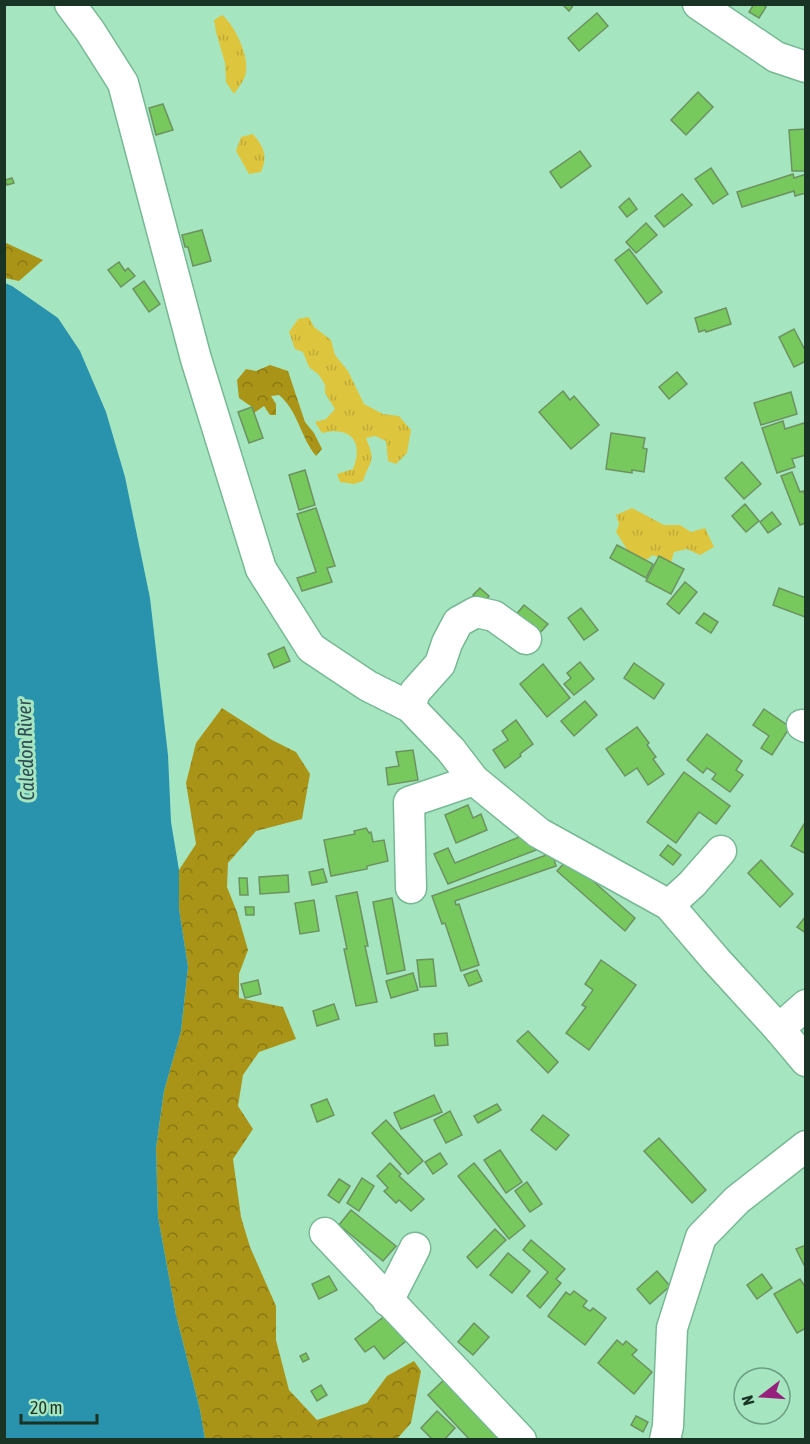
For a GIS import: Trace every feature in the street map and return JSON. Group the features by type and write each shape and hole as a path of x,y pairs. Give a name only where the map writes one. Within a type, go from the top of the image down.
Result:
{"street":[{"path":"70,4 123,83 196,359 261,569 311,648 368,686 410,707 451,750 474,780 539,833 669,905 806,1061"},
{"path":"698,4 776,57 806,67"},
{"path":"410,707 415,692 440,664 447,643 458,622 476,612 494,615 526,639"},
{"path":"411,888 409,802 474,780"},
{"path":"669,905 692,884 721,851"},
{"path":"779,1029 806,1005"},
{"path":"665,1440 668,1426 672,1328 701,1237 737,1200 806,1146"},
{"path":"325,1233 521,1440"},
{"path":"388,1301 415,1248"}],"green space":[{"path":"222,15 236,33 245,58 245,75 234,94 226,82 225,63 214,20"},
{"path":"253,134 260,143 264,161 261,172 249,174 236,151 241,137"},
{"path":"4,242 43,260 19,281 5,278"},
{"path":"309,317 314,327 331,340 335,355 348,371 364,404 383,414 399,416 411,430 407,453 396,464 388,461 386,441 375,436 366,438 372,457 363,481 354,484 340,482 337,474 353,469 357,451 356,444 353,438 341,432 322,433 315,422 326,419 335,409 325,393 325,385 319,375 309,367 303,352 295,349 289,332 298,319"},
{"path":"270,365 288,371 305,422 322,449 316,456 291,409 279,395 271,396 276,404 276,415 270,415 264,406 254,413 252,407 239,398 237,380 246,369 256,371"},
{"path":"632,508 664,525 680,525 691,532 705,528 714,547 700,555 687,549 674,552 671,563 653,555 646,560 628,551 616,532 619,524 616,515"},
{"path":"222,708 272,740 296,752 310,774 302,819 256,831 228,863 227,887 248,950 239,974 239,998 283,1007 296,1039 259,1052 243,1075 238,1106 253,1129 233,1159 241,1217 250,1247 276,1306 276,1340 289,1390 317,1420 367,1403 387,1376 414,1361 421,1371 411,1423 397,1439 205,1439 176,1315 158,1217 156,1148 164,1091 181,1031 188,967 179,909 179,870 196,844 186,783 196,743"}],"water":[{"name":"Caledon River","path":"5,283 58,318 80,351 106,412 125,477 150,598 168,755 171,822 179,870 179,909 188,967 181,1031 164,1091 156,1148 158,1217 176,1315 205,1439 5,1439"}],"building":[{"path":"562,4 574,4 569,11"},
{"path":"754,4 762,4 766,7 759,18 749,12"},
{"path":"597,13 608,26 579,51 568,38"},
{"path":"698,92 713,107 686,135 671,120"},
{"path":"163,104 173,130 156,135 149,108"},
{"path":"806,129 806,171 792,171 789,130"},
{"path":"580,151 591,166 561,188 550,172"},
{"path":"711,168 728,194 713,204 695,179"},
{"path":"793,174 794,178 806,174 806,193 795,196 794,191 742,207 737,192"},
{"path":"12,178 14,183 7,185 5,180"},
{"path":"682,194 692,205 664,227 655,216"},
{"path":"629,198 637,209 627,217 619,207"},
{"path":"646,223 657,235 636,253 626,242"},
{"path":"202,230 211,261 193,266 182,235"},
{"path":"629,249 662,292 647,304 615,260"},
{"path":"119,262 125,271 128,268 135,276 121,287 108,270"},
{"path":"144,281 160,304 149,312 133,289"},
{"path":"726,308 731,324 699,332 695,318"},
{"path":"794,329 806,352 806,361 794,367 779,337"},
{"path":"677,372 687,384 669,399 659,387"},
{"path":"563,391 570,400 574,396 599,425 571,449 539,412"},
{"path":"791,392 797,414 761,425 754,403"},
{"path":"252,407 263,438 249,443 238,412"},
{"path":"783,421 785,429 804,423 806,455 792,459 795,467 777,473 762,428"},
{"path":"611,433 645,438 643,448 647,449 644,472 632,470 632,473 606,469"},
{"path":"742,462 761,484 744,499 725,478"},
{"path":"305,470 315,505 299,510 289,475"},
{"path":"792,472 800,492 803,491 806,497 806,523 800,525 781,476"},
{"path":"745,504 759,521 746,532 732,516"},
{"path":"316,508 335,566 327,568 332,582 302,591 297,578 316,572 297,514"},
{"path":"772,512 781,524 768,533 760,522"},
{"path":"617,545 653,564 646,578 610,558"},
{"path":"659,556 684,569 671,594 646,581"},
{"path":"685,582 697,592 679,614 667,604"},
{"path":"480,588 489,596 483,604 473,595"},
{"path":"779,588 806,598 805,617 773,605"},
{"path":"524,605 548,624 538,635 515,616"},
{"path":"581,608 598,630 584,640 568,618"},
{"path":"704,613 718,622 711,633 696,623"},
{"path":"284,647 290,661 274,668 268,654"},
{"path":"580,662 594,679 574,695 564,684 571,678 567,673"},
{"path":"634,663 664,684 654,699 624,678"},
{"path":"543,664 570,698 547,717 520,684"},
{"path":"585,701 597,715 574,736 561,721"},
{"path":"764,709 790,727 772,755 761,748 769,736 753,725"},
{"path":"516,720 533,744 505,768 493,750 508,740 502,731"},
{"path":"637,727 649,743 647,745 656,757 653,759 664,774 648,785 637,768 625,776 606,749"},
{"path":"707,734 742,761 736,770 743,775 730,792 712,779 716,774 707,768 703,773 687,760"},
{"path":"413,750 418,780 388,785 386,768 399,766 396,752"},
{"path":"684,772 730,806 716,824 699,812 676,843 647,822"},
{"path":"468,805 473,818 481,814 487,830 456,843 445,815"},
{"path":"804,824 806,825 806,854 791,846"},
{"path":"366,828 369,833 371,832 373,842 384,840 388,861 367,866 367,869 331,876 324,840 355,834 354,831"},
{"path":"529,833 536,850 448,884 434,854 448,848 455,863"},
{"path":"668,845 681,855 673,865 660,855"},
{"path":"552,853 556,866 455,901 456,905 459,904 479,965 461,971 445,923 442,924 432,896"},
{"path":"568,859 635,918 625,931 557,871"},
{"path":"761,860 793,894 780,907 748,873"},
{"path":"323,869 327,882 312,885 309,872"},
{"path":"288,875 289,892 260,894 259,877"},
{"path":"239,878 247,878 248,895 240,895"},
{"path":"357,892 377,1002 356,1006 336,896"},
{"path":"392,898 405,970 387,974 373,902"},
{"path":"314,900 319,931 300,934 295,903"},
{"path":"245,907 254,907 254,915 246,915"},
{"path":"806,916 806,933 797,927"},
{"path":"433,959 436,986 420,987 417,960"},
{"path":"601,960 636,985 589,1050 566,1033 586,1007 582,1005 593,990 585,984"},
{"path":"477,970 482,981 469,986 464,975"},
{"path":"413,973 418,990 391,998 386,981"},
{"path":"258,980 261,994 245,998 241,984"},
{"path":"334,1004 339,1019 317,1026 313,1011"},
{"path":"528,1031 558,1062 548,1073 517,1041"},
{"path":"447,1033 448,1045 435,1046 434,1034"},
{"path":"434,1095 442,1112 401,1129 394,1113"},
{"path":"327,1099 334,1115 317,1122 311,1105"},
{"path":"497,1104 501,1110 478,1123 474,1116"},
{"path":"450,1111 462,1135 446,1143 434,1120"},
{"path":"543,1115 569,1135 556,1150 531,1130"},
{"path":"386,1120 423,1161 408,1174 372,1133"},
{"path":"659,1138 706,1190 692,1203 644,1151"},
{"path":"500,1150 522,1182 506,1193 484,1160"},
{"path":"440,1153 447,1164 433,1174 425,1162"},
{"path":"390,1163 401,1174 399,1176 424,1199 411,1211 399,1200 396,1203 384,1191 388,1188 377,1176"},
{"path":"474,1163 525,1226 509,1239 458,1176"},
{"path":"362,1178 374,1186 359,1211 347,1203"},
{"path":"339,1179 350,1186 339,1203 328,1195"},
{"path":"527,1182 542,1204 530,1212 515,1191"},
{"path":"351,1210 396,1246 383,1261 339,1225"},
{"path":"495,1229 506,1240 477,1268 467,1257"},
{"path":"531,1240 565,1269 556,1279 561,1283 540,1308 527,1296 548,1272 523,1250"},
{"path":"806,1245 806,1269 796,1249"},
{"path":"508,1253 530,1271 512,1293 490,1275"},
{"path":"657,1271 670,1286 650,1304 637,1289"},
{"path":"762,1274 772,1288 757,1299 747,1285"},
{"path":"329,1276 337,1290 319,1299 312,1284"},
{"path":"800,1279 806,1288 806,1328 797,1333 774,1294"},
{"path":"574,1291 587,1301 583,1306 590,1311 593,1308 606,1318 585,1345 548,1316 566,1292 570,1295"},
{"path":"390,1312 410,1338 384,1359 374,1346 365,1352 355,1339"},
{"path":"474,1323 489,1337 473,1355 458,1342"},
{"path":"617,1340 623,1345 626,1341 637,1350 632,1355 652,1372 634,1394 598,1363"},
{"path":"306,1353 309,1359 303,1362 300,1356"},
{"path":"448,1376 506,1440 470,1440 428,1395"},
{"path":"321,1385 327,1395 317,1401 311,1391"},
{"path":"437,1411 455,1428 444,1440 433,1440 421,1428"},
{"path":"636,1416 648,1422 643,1432 631,1425"}]}
